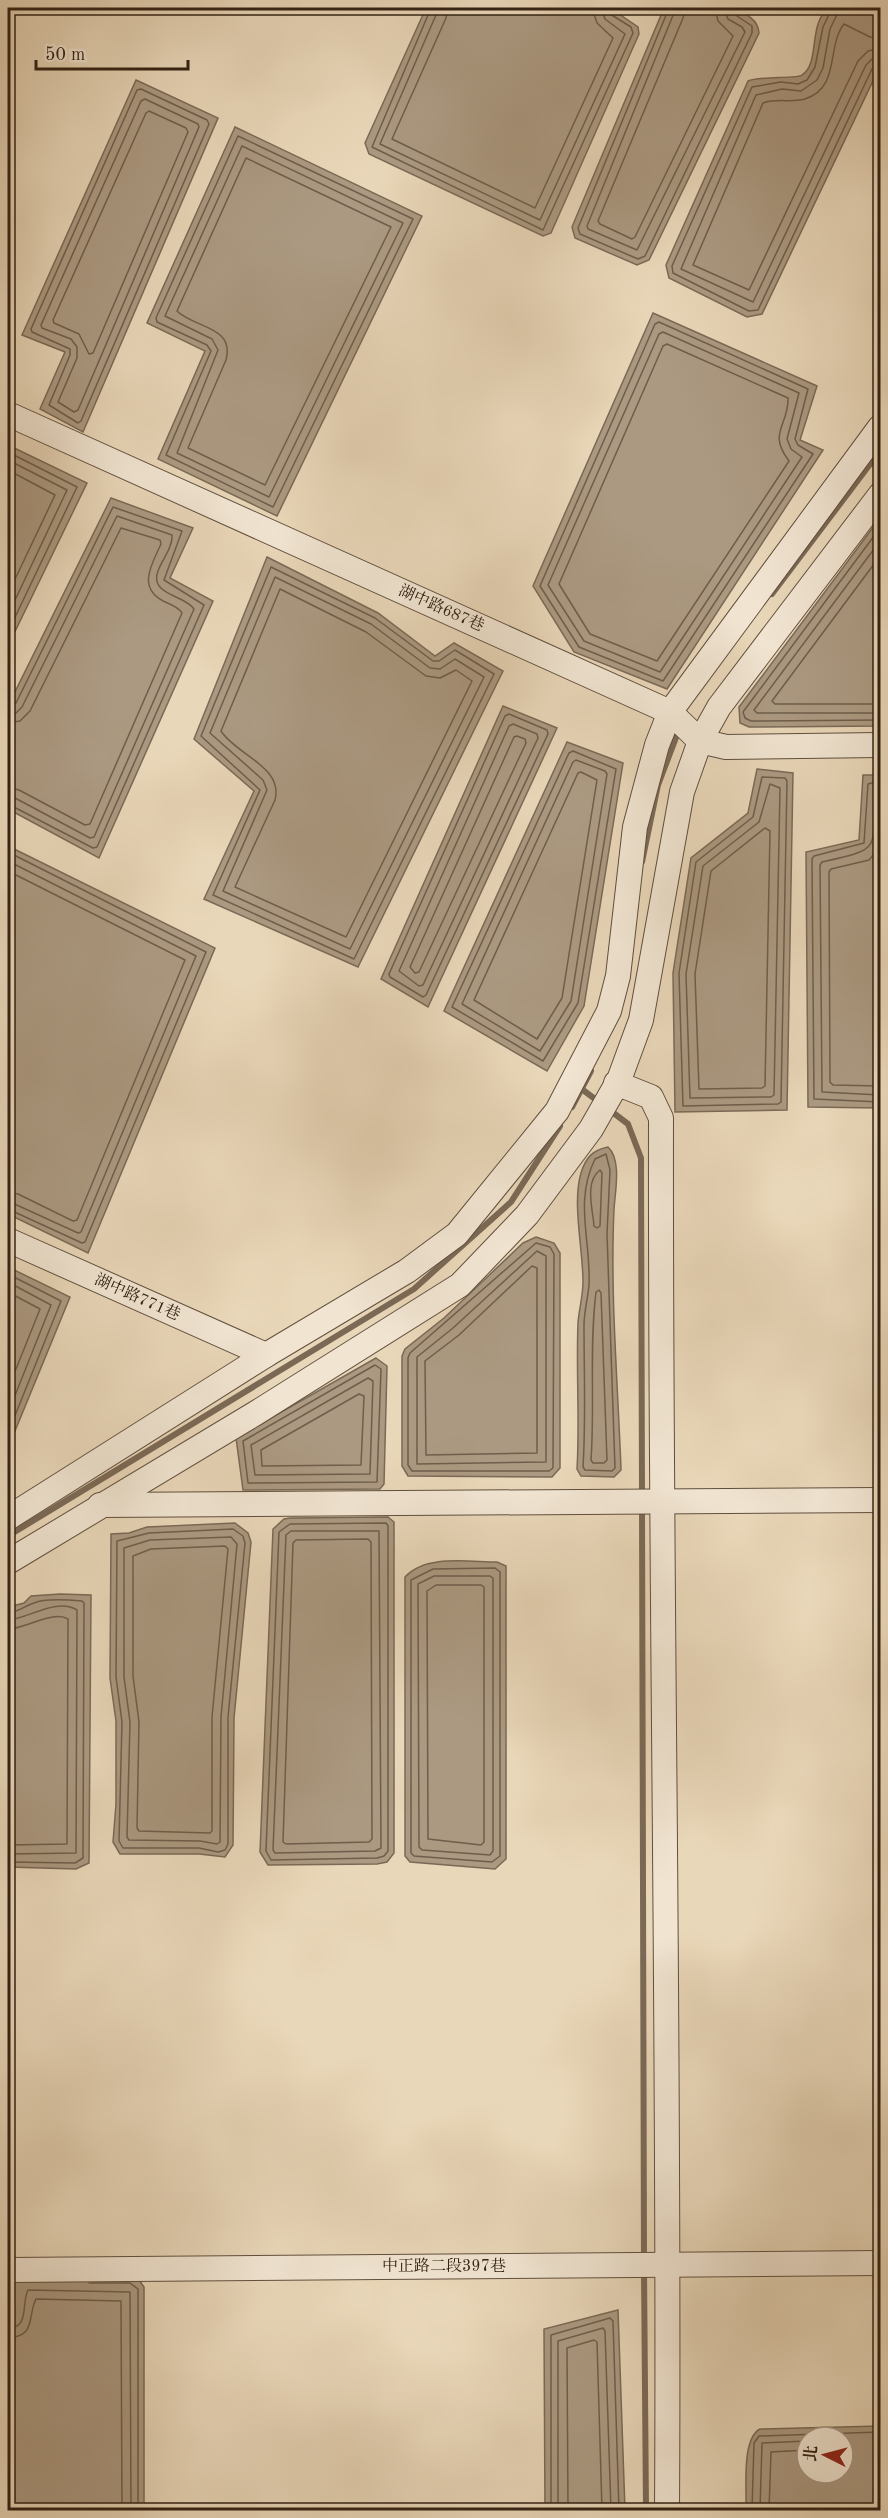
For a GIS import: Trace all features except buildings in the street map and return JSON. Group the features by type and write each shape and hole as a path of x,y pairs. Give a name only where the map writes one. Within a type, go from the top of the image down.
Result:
{"street":[{"name":"湖中路687巷","path":"8,414 670,712 700,741"},
{"path":"8,1518 266,1355 407,1271 457,1234 558,1111 609,1011 618,976 635,827 657,745 670,712 880,427"},
{"path":"8,1562 99,1505 256,1413 460,1285 527,1215 591,1129 616,1083 641,1020 682,792 700,741 719,707 880,495"},
{"path":"700,741 726,747 880,745"},
{"path":"616,1083 651,1097 661,1118 660,1502 669,2265 667,2511"},
{"name":"湖中路771巷","path":"8,1240 266,1355"},
{"path":"99,1505 880,1500"},
{"name":"中正路二段397巷","path":"8,2270 880,2263"}],"water":[{"path":"705,7 735,11 747,15 755,22 759,33 649,260 637,265 575,238 572,227 664,8"},
{"path":"426,8 610,8 638,27 639,34 551,233 543,236 369,154 365,143"},
{"path":"830,8 859,8 880,17 880,66 762,314 747,317 669,278 666,265 748,81 802,75 808,69 811,61 819,22"},
{"path":"136,80 218,118 83,432 40,409 65,352 22,335"},
{"path":"235,127 422,216 277,516 158,459 205,351 147,323"},
{"path":"653,313 817,386 800,440 823,450 667,689 574,652 533,586"},
{"path":"8,445 87,483 8,646"},
{"path":"111,498 193,528 170,578 213,601 99,858 8,809 8,706"},
{"path":"880,518 880,726 749,727 740,723 739,707"},
{"path":"267,557 378,613 435,656 454,643 503,671 358,967 204,899 254,791 194,739"},
{"path":"503,706 557,728 428,1007 381,979"},
{"path":"567,742 623,763 584,1006 547,1071 444,1011"},
{"path":"757,769 793,773 787,1110 675,1112 673,973 691,858 748,813"},
{"path":"863,775 880,775 880,1108 808,1107 806,852 859,840"},
{"path":"8,846 215,948 88,1253 8,1214"},
{"path":"608,1147 615,1160 616,1168 613,1274 621,1470 614,1477 581,1476 577,1469 578,1323 583,1282 578,1212 579,1185 581,1173 588,1159 594,1152"},
{"path":"536,1237 554,1243 560,1253 560,1468 552,1477 408,1476 402,1466 402,1356 405,1349 444,1318 523,1243"},
{"path":"8,1267 70,1297 8,1448"},
{"path":"376,1358 387,1366 384,1484 380,1489 243,1490 236,1438"},
{"path":"388,1517 394,1522 394,1853 387,1862 377,1864 268,1865 260,1852 273,1529 284,1519 290,1518"},
{"path":"235,1523 248,1533 251,1542 234,1718 233,1845 225,1857 199,1854 120,1854 113,1842 116,1804 116,1721 110,1678 111,1534 129,1533 147,1527"},
{"path":"436,1562 497,1562 506,1566 506,1859 495,1869 410,1862 405,1856 405,1577 424,1565"},
{"path":"91,1595 89,1863 76,1869 8,1867 8,1607 24,1603 31,1596"},
{"path":"13,2277 139,2280 144,2287 144,2510 8,2510 8,2316 11,2314"},
{"path":"618,2310 625,2510 545,2510 544,2329"},
{"path":"880,2426 880,2510 746,2510 747,2454 754,2435 760,2429 795,2428 795,2485 855,2485 855,2427"}],"waterway":[{"path":"772,594 880,451"},
{"path":"642,862 658,785 680,727"},
{"path":"572,1107 591,1071"},
{"path":"583,1090 599,1102"},
{"path":"607,1108 628,1124 641,1158 642,1496"},
{"path":"8,1536 414,1289 511,1202 560,1126"},
{"path":"642,1507 644,2258"},
{"path":"644,2269 646,2510"}]}
